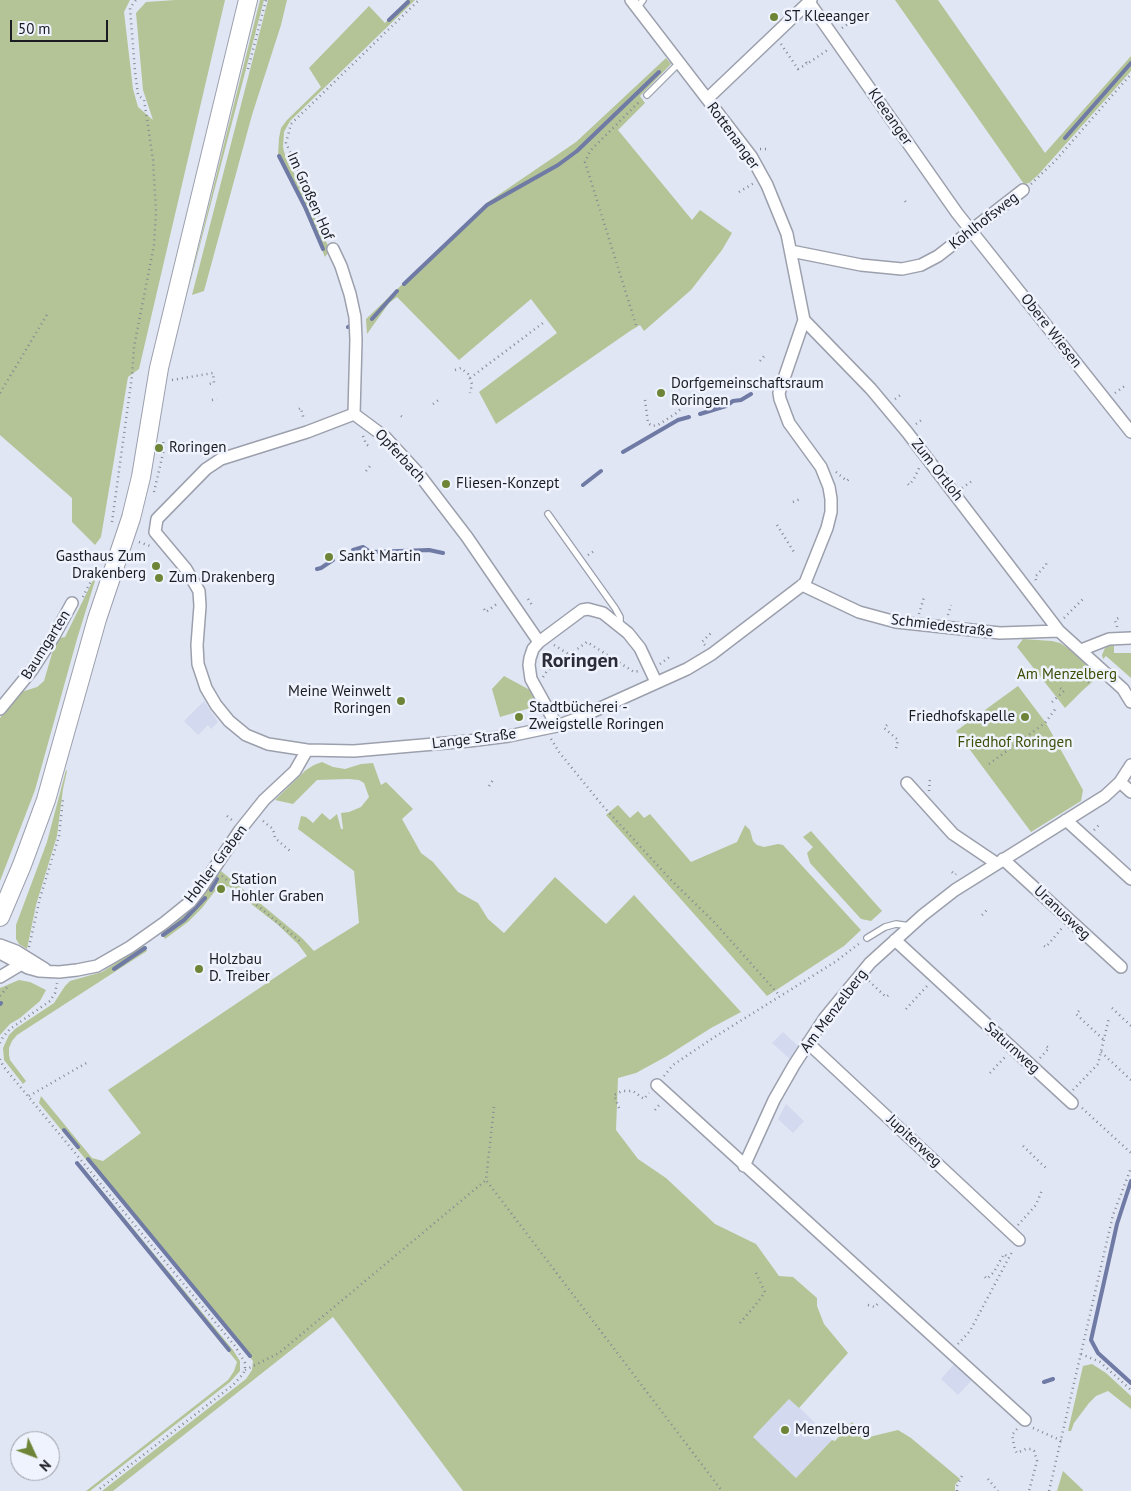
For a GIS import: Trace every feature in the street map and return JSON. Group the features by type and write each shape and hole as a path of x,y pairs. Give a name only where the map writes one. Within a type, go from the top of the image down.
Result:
{"main road":[{"path":"0,917 22,866 46,800 97,620 135,538 141,477 159,368 248,0"}],"street":[{"name":"Kleeanger","path":"706,99 810,1 957,213 972,230"},
{"name":"Rottenanger","path":"637,3 679,63 751,156 760,172 779,211 791,251 804,320"},
{"name":"Kohlhofsweg","path":"791,251 861,265 902,269 921,264 938,256 1024,190"},
{"name":"Obere Wiesen","path":"972,230 1131,432"},
{"name":"Im Großen Hof","path":"333,249 341,266 355,317 354,414"},
{"name":"Zum Ortloh","path":"804,320 872,389 928,457 1057,629"},
{"name":"Lange Straße","path":"307,432 221,459 206,469 157,519 155,532 186,568 199,591 198,664 206,688 229,721 246,735 268,744 307,750 354,751 509,736 552,727 601,708 687,669 712,654 807,580 827,528 831,505 829,487 821,468 789,423 780,400 780,393 804,320"},
{"path":"307,432 354,414"},
{"name":"Opferbach","path":"354,414 385,437 418,473 467,537 539,642"},
{"name":"Schmiedestraße","path":"802,585 859,612 889,621 1000,633 1057,629"},
{"name":"Baumgarten","path":"0,709 32,670 77,601"},
{"path":"552,727 531,678 529,666 533,649 539,642 582,610 599,611 620,626 640,648 656,682"},
{"path":"1057,629 1123,689 1131,702"},
{"path":"1081,650 1109,639 1131,638"},
{"name":"Hohler Graben","path":"0,946 34,970 54,971 77,970 97,966 136,942 178,913 201,888 253,814 264,800 295,771 307,750"},
{"name":"Am Menzelberg","path":"744,1166 774,1100 808,1043 844,992 861,974 910,926 955,890 1105,796 1120,782 1131,765"},
{"path":"1120,782 1131,792"},
{"name":"Uranusweg","path":"907,783 953,834 1000,861 1070,920 1121,967"},
{"path":"1066,820 1131,879"},
{"name":"Saturnweg","path":"895,940 1069,1100"},
{"name":"Hohler Graben","path":"0,953 22,961"},
{"path":"0,977 22,961"},
{"name":"Jupiterweg","path":"808,1043 1015,1236"},
{"path":"656,1085 1025,1420"}],"lane":[{"path":"647,95 679,63"},
{"path":"548,514 615,608 620,617 620,626"},
{"path":"867,938 885,927 896,924 910,926"}],"path":[{"path":"112,526 132,376 134,347 154,245 156,212 153,160 144,100 138,95 136,79 130,8 136,0"},
{"name":"Im Großen Hof","path":"333,249 286,143 291,124 420,0"},
{"path":"775,34 798,69 835,39 860,14"},
{"name":"Kohlhofsweg","path":"1024,190 1054,161 1131,74"},
{"path":"636,325 585,162 590,151 647,95"},
{"path":"905,201 908,205"},
{"path":"0,393 48,313"},
{"path":"470,378 543,323"},
{"path":"760,361 765,355"},
{"path":"455,370 463,369 470,378 472,388 470,393"},
{"path":"171,380 213,373 214,383 209,384"},
{"path":"212,400 217,399"},
{"path":"433,404 440,399"},
{"path":"645,400 648,422 652,426 658,425 676,414 683,407"},
{"path":"299,409 301,408 307,432"},
{"path":"908,484 909,486 914,479 917,469 928,457"},
{"path":"366,471 371,465"},
{"path":"793,502 800,499"},
{"path":"777,525 794,552"},
{"path":"135,538 157,548 167,546"},
{"path":"1037,582 1035,577 1046,565 1047,560"},
{"path":"77,601 100,564"},
{"path":"484,609 486,612 506,596"},
{"path":"916,625 924,597"},
{"path":"1057,629 1084,598"},
{"path":"528,599 532,605"},
{"path":"534,684 542,679 547,671 587,642 634,672 651,670"},
{"path":"554,645 570,655"},
{"path":"1052,702 1064,691 1060,688"},
{"path":"989,764 1045,723 1056,708"},
{"path":"887,725 884,728 898,740 896,749"},
{"path":"552,727 559,752 602,804 672,882 715,923 780,996"},
{"path":"489,786 492,780"},
{"path":"0,996 10,984 28,950 40,898 59,836 64,797"},
{"path":"253,814 274,828 275,838 290,851"},
{"path":"214,869 301,942"},
{"path":"982,915 989,908"},
{"path":"1044,946 1046,947 1070,920"},
{"path":"619,1108 614,1095 622,1091 633,1090 644,1099 673,1065 835,962 867,938"},
{"path":"0,1043 10,1029 53,998 54,971"},
{"path":"861,974 886,997 889,995"},
{"path":"906,1009 936,978"},
{"path":"1112,1008 1131,1026"},
{"path":"1079,1011 1076,1014 1104,1040"},
{"path":"1109,1018 1098,1064 1069,1100 1082,1109 1131,1153"},
{"path":"1032,1066 1049,1048 1046,1046"},
{"path":"990,1073 1013,1049"},
{"path":"1101,1052 1131,1080"},
{"path":"0,1059 3,1066 235,1346 243,1358 245,1370"},
{"path":"29,1096 88,1062"},
{"path":"494,1107 486,1180 722,1491"},
{"path":"1023,1146 1048,1170"},
{"path":"1049,1491 1113,1215 1122,1187 1131,1168"},
{"path":"97,1491 233,1385 245,1370 279,1353 486,1180"},
{"path":"950,1352 970,1331 1009,1258 1015,1236 1036,1205 1042,1190"},
{"path":"985,1277 987,1279 994,1272 1004,1254 1009,1258"},
{"path":"740,1323 766,1292 755,1271"},
{"path":"868,1305 873,1306"},
{"path":"1082,1354 1100,1362 1131,1390"},
{"path":"1029,1491 1037,1461 1034,1451 1032,1448 1018,1453 1015,1450 1012,1435 1025,1420 1034,1428 1062,1440"},
{"path":"957,1491 957,1486 962,1476"},
{"path":"988,1479 998,1491"}],"shaded area":[{"path":"204,701 218,722 211,729 208,725 198,735 184,721"},
{"path":"783,1032 798,1046 790,1059 772,1043"},
{"path":"786,1104 804,1121 793,1133 778,1119"},
{"path":"955,1363 973,1379 958,1395 941,1379"},
{"path":"790,1398 832,1440 796,1478 752,1437"}],"green space":[{"path":"0,0 130,0 124,12 133,89 138,107 153,120 143,90 136,13 146,2 225,0 139,369 128,377 101,537 95,545 72,522 72,498 0,435"},
{"path":"260,0 264,0 187,295 226,136"},
{"path":"268,0 287,0 281,25 252,115 204,291 192,295"},
{"path":"407,0 415,0 290,121 284,132 284,152 330,250 325,257 291,179 278,156 281,128 321,87 309,68 369,6 385,23"},
{"path":"895,0 938,0 1045,153 1131,56 1131,71 1038,175 1029,183 1024,184"},
{"path":"666,58 671,64 640,96 645,103 618,130 692,220 700,210 732,233 722,250 691,290 644,331 640,325 630,331 496,424 479,392 557,333 531,299 459,360 397,297 389,303 367,334 366,319 488,202 576,142"},
{"path":"99,568 35,790 0,881 0,718 21,692 37,687 44,681 53,650 60,638 65,637"},
{"name":"Am Menzelberg","path":"1023,639 1060,643 1099,676 1065,708 1017,647"},
{"path":"1114,644 1114,653 1131,653 1131,678 1106,656 1103,659 1102,655 1105,648"},
{"path":"504,676 530,690 537,706 500,717 492,689"},
{"name":"Friedhof Roringen","path":"1018,686 1046,723 1083,790 1081,801 1031,832 956,731"},
{"path":"322,762 333,767 345,769 361,764 373,763 381,785 386,782 413,809 402,819 421,853 433,862 458,892 478,903 488,919 504,933 555,877 606,924 634,895 741,1012 636,1073 618,1078 616,1130 638,1159 666,1178 715,1224 756,1244 779,1276 793,1277 817,1298 817,1306 824,1324 848,1353 799,1408 789,1399 753,1437 796,1478 852,1422 869,1437 898,1430 911,1438 960,1479 955,1485 955,1491 463,1491 333,1317 113,1491 102,1491 246,1379 252,1370 253,1361 39,1103 41,1096 92,1158 103,1161 141,1133 108,1090 307,956 298,944 277,924 228,886 220,895 215,891 188,922 165,939 162,933 191,910 221,871 302,938 314,951 359,923 354,871 298,829 301,816 306,817 313,823 322,813 330,820 337,814 341,829 343,829 341,813 361,807 369,797 364,783 359,780 348,779 317,780 293,804 275,800 306,770"},
{"path":"66,770 57,836 36,905 27,949 19,944 16,939 16,925 47,842"},
{"path":"618,805 630,818 638,811 644,818 650,814 691,862 737,842 745,825 750,830 753,841 757,845 764,847 778,844 783,845 861,930 844,946 767,996 606,815"},
{"path":"811,831 882,911 871,921 861,919 810,863 807,853 813,847 803,837"},
{"path":"144,945 147,951 17,1035 9,1048 9,1055 10,1060 26,1081 23,1084 4,1060 3,1048 9,1035 54,1003 70,981 102,972"},
{"path":"19,980 30,982 46,990 40,1001 10,1024 0,1035 0,988"},
{"path":"81,1165 240,1361 240,1371 230,1382 90,1491 86,1491 228,1380 237,1362 79,1167"},
{"path":"1092,1364 1106,1373 1131,1396 1131,1409 1108,1391 1096,1396 1089,1403 1074,1423 1071,1431 1068,1431 1083,1366"},
{"path":"1063,1471 1083,1490 1083,1491 1057,1491"}],"waterway":[{"path":"389,20 408,2"},
{"path":"1065,138 1131,63"},
{"path":"404,284 487,205 558,165 577,151 659,72"},
{"path":"279,156 305,207 323,249"},
{"path":"372,319 397,291"},
{"path":"700,414 726,406 751,394"},
{"path":"623,452 678,420 689,417"},
{"path":"583,485 601,471"},
{"path":"353,550 363,547 370,552 429,550 443,553"},
{"path":"317,569 333,560"},
{"path":"211,890 217,879"},
{"path":"163,935 184,920 205,898"},
{"path":"114,969 145,948"},
{"path":"64,1130 78,1147"},
{"path":"88,1159 250,1356"},
{"path":"77,1163 229,1350"},
{"path":"1131,1181 1117,1224 1091,1340 1098,1353 1131,1383"},
{"path":"1044,1382 1053,1379"}],"place":[{"name":"ST Kleeanger","path":"774,17"},
{"name":"Dorfgemeinschaftsraum Roringen","path":"661,393"},
{"name":"Roringen","path":"159,448"},
{"name":"Fliesen-Konzept","path":"446,484"},
{"name":"Sankt Martin","path":"329,557"},
{"name":"Gasthaus Zum Drakenberg","path":"156,566"},
{"name":"Zum Drakenberg","path":"159,578"},
{"name":"Meine Weinwelt Roringen","path":"401,701"},
{"name":"Stadtbücherei - Zweigstelle Roringen","path":"519,717"},
{"name":"Friedhofskapelle","path":"1025,717"},
{"name":"Station Hohler Graben","path":"221,889"},
{"name":"Holzbau D. Treiber","path":"199,969"},
{"name":"Menzelberg","path":"785,1430"}],"district":[{"name":"Roringen","path":"580,661"}]}
